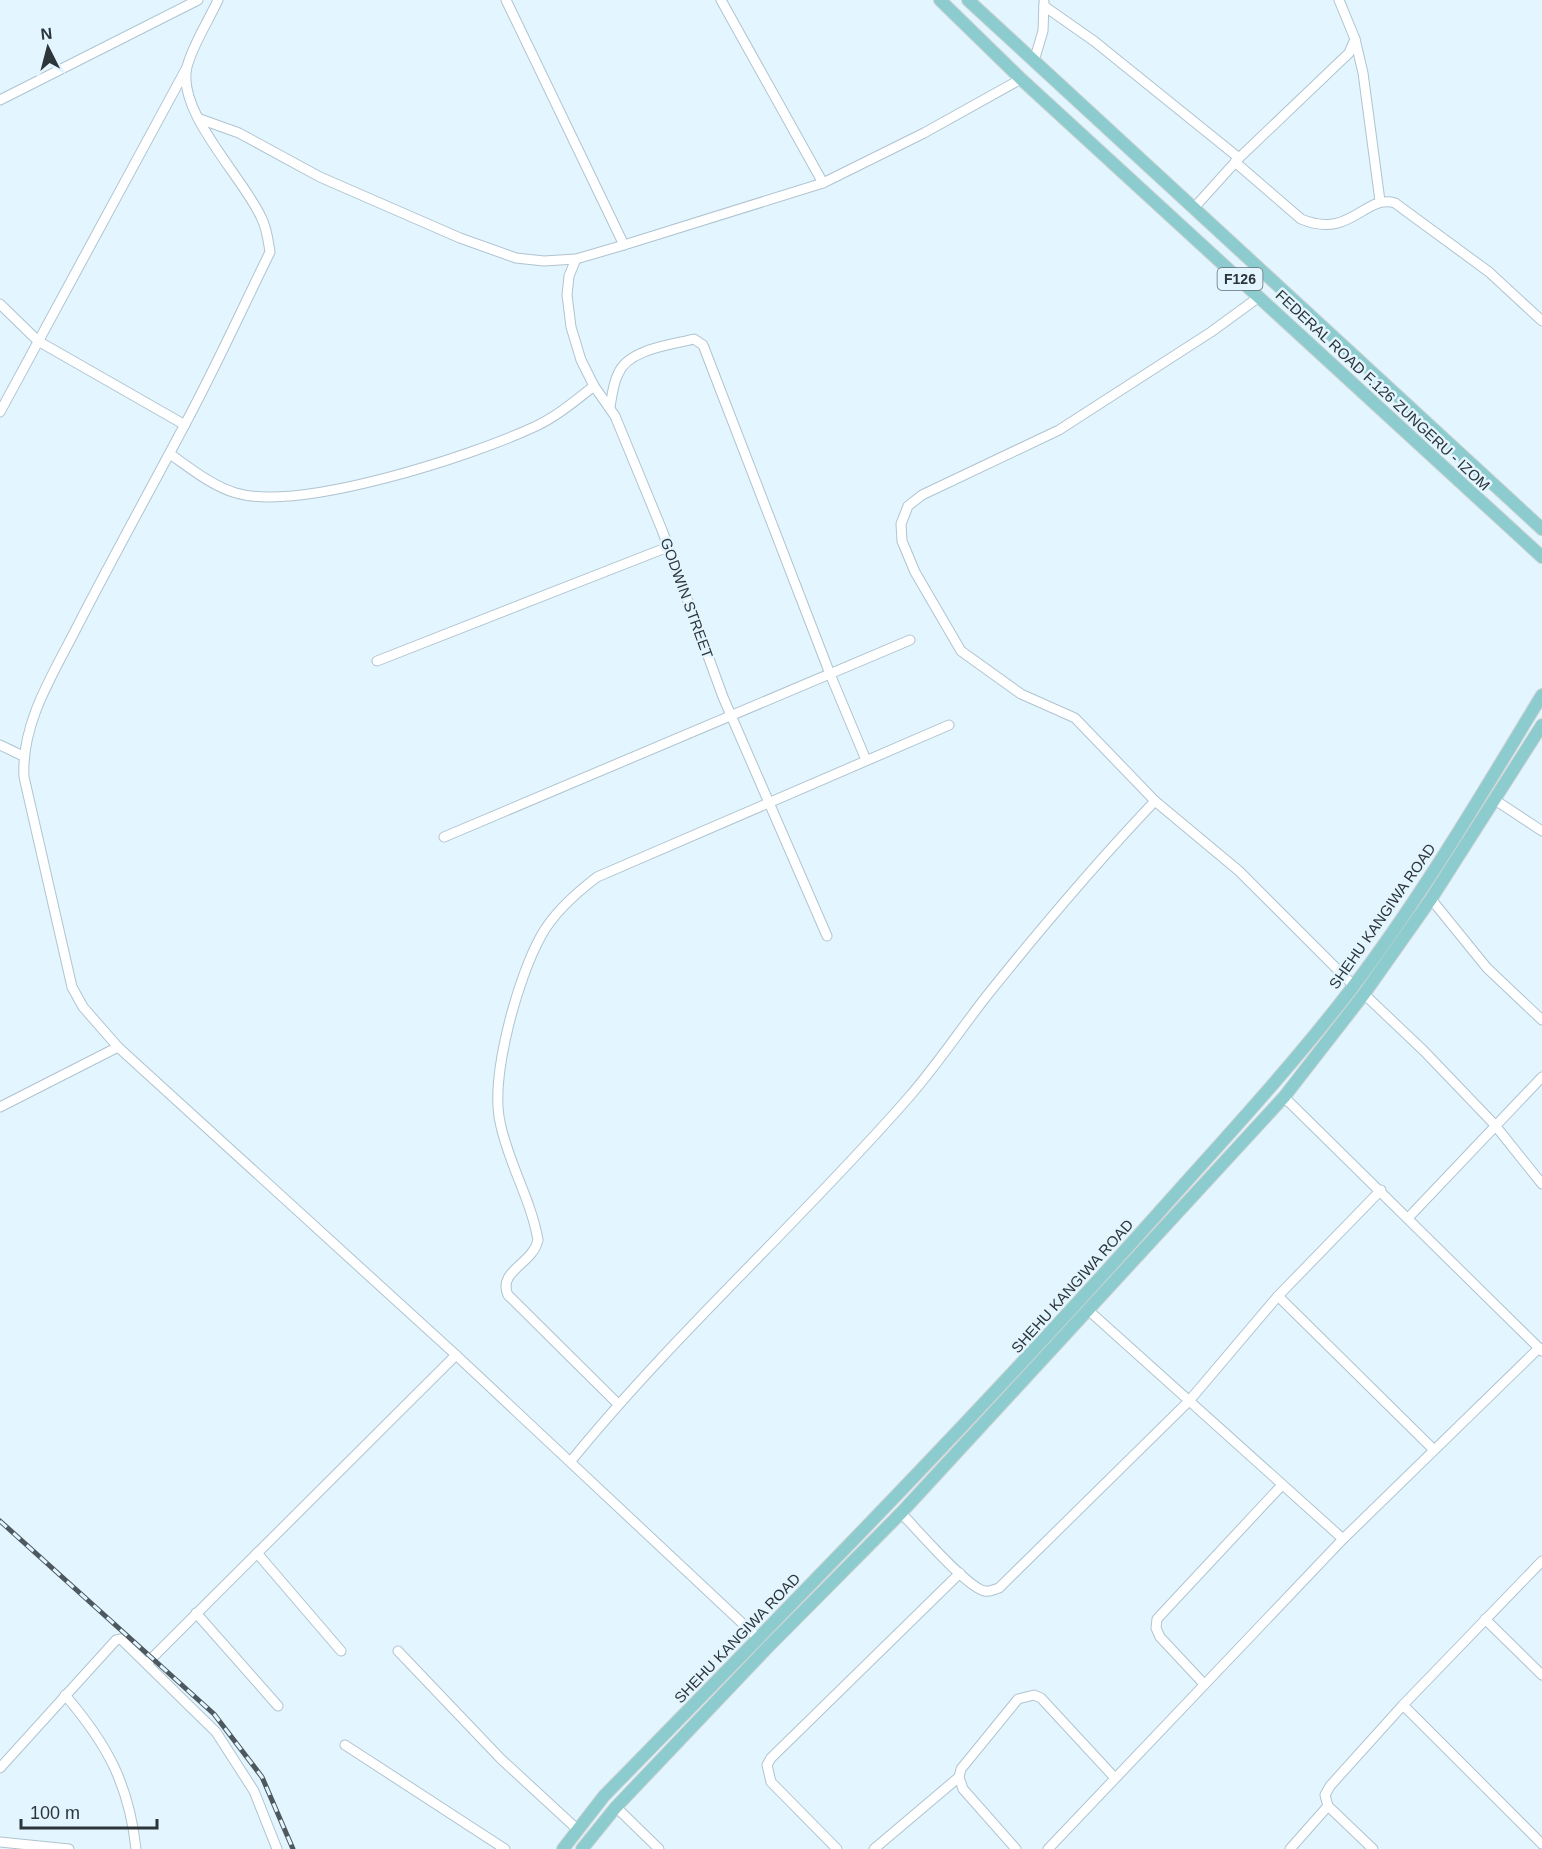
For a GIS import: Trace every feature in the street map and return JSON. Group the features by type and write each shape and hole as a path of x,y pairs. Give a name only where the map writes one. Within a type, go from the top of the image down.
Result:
{"main road":[{"name":"FEDERAL ROAD F.126 ZUNGERU - IZOM","path":"940,0 1021,79 1542,557"},
{"name":"FEDERAL ROAD F.126 ZUNGERU - IZOM","path":"968,0 1542,529"},
{"path":"1373,402 1386,386"},
{"name":"SHEHU KANGIWA ROAD","path":"582,1849 616,1807 768,1647 900,1513 1284,1097 1359,990 1483,793 1542,694"},
{"name":"SHEHU KANGIWA ROAD","path":"563,1849 604,1796 891,1503 1080,1302 1359,990 1431,899 1542,725"}],"street":[{"path":"0,100 198,0"},
{"path":"0,412 187,67 218,0"},
{"path":"506,0 624,245"},
{"path":"721,0 823,183"},
{"path":"1034,61 1043,31 1046,6 1054,0"},
{"path":"1339,0 1355,39 1363,74 1380,201"},
{"path":"1046,6 1094,41 1237,160 1301,219 1311,224 1326,225 1348,221 1380,201 1395,203 1490,272 1542,321"},
{"path":"1193,209 1237,160 1343,61 1355,39"},
{"path":"187,67 189,97 200,119 261,216 268,235 270,252 185,425 104,575 37,708 23,756 24,777 72,987 83,1007 118,1047 456,1354 758,1638"},
{"path":"200,119 239,132 320,177 460,238 516,258 544,261 576,259 823,183 924,133 1021,79"},
{"name":"GODWIN STREET","path":"576,259 569,276 567,295 580,360 594,386 610,407 668,547 732,717 827,936"},
{"path":"1259,297 1211,332 1059,430 922,495 908,506 901,524 902,541 915,572 961,651 1021,694 1075,718 1155,801 1239,872 1359,990 1424,1050 1494,1124 1542,1184"},
{"path":"0,304 38,341 185,425"},
{"path":"610,407 617,376 633,358 644,352 694,339 703,345 830,674 866,760"},
{"path":"170,454 207,480 236,493 268,498 297,496 456,458 536,427 566,409 594,386"},
{"path":"377,662 668,547"},
{"path":"444,837 910,640"},
{"path":"618,1404 508,1295 503,1285 505,1278 536,1250 538,1240 499,1120 502,1056 512,1016 541,935 578,892 597,877 768,801 949,725"},
{"path":"0,745 23,756"},
{"path":"1496,800 1542,831"},
{"path":"571,1461 618,1404 812,1204 911,1095 988,993 1045,924 1109,849 1155,801"},
{"path":"1431,899 1487,968 1542,1020"},
{"path":"0,1107 118,1047"},
{"path":"1409,1217 1494,1124 1542,1077"},
{"path":"1048,1849 1343,1539 1433,1449 1540,1349 1409,1217 1284,1097"},
{"path":"900,1513 960,1573 985,1591 999,1588 1189,1401 1278,1296 1381,1190"},
{"path":"1278,1296 1433,1449"},
{"path":"1087,1309 1343,1539"},
{"path":"147,1663 456,1354"},
{"path":"1204,1684 1160,1637 1156,1628 1157,1618 1282,1485"},
{"path":"257,1553 341,1651"},
{"path":"1373,1849 1328,1806 1325,1795 1330,1786 1403,1705 1542,1562"},
{"path":"837,1849 771,1782 767,1765 771,1758 960,1573"},
{"path":"196,1613 278,1706"},
{"path":"1485,1619 1542,1675"},
{"path":"0,1768 116,1640 121,1639 216,1732 254,1791 277,1849"},
{"path":"398,1651 501,1758 577,1829"},
{"path":"65,1695 96,1732 108,1753 124,1790 134,1825 136,1849"},
{"path":"1016,1849 963,1790 959,1777 961,1769 1018,1699 1034,1695 1041,1698 1115,1778"},
{"path":"1403,1705 1542,1844"},
{"path":"345,1744 395,1780 505,1849"},
{"path":"874,1849 959,1777"},
{"path":"1290,1849 1328,1806"},
{"path":"616,1807 660,1849"},
{"path":"0,1842 69,1849"}],"railway":[{"path":"0,1521 214,1714 262,1777 293,1849"}]}
